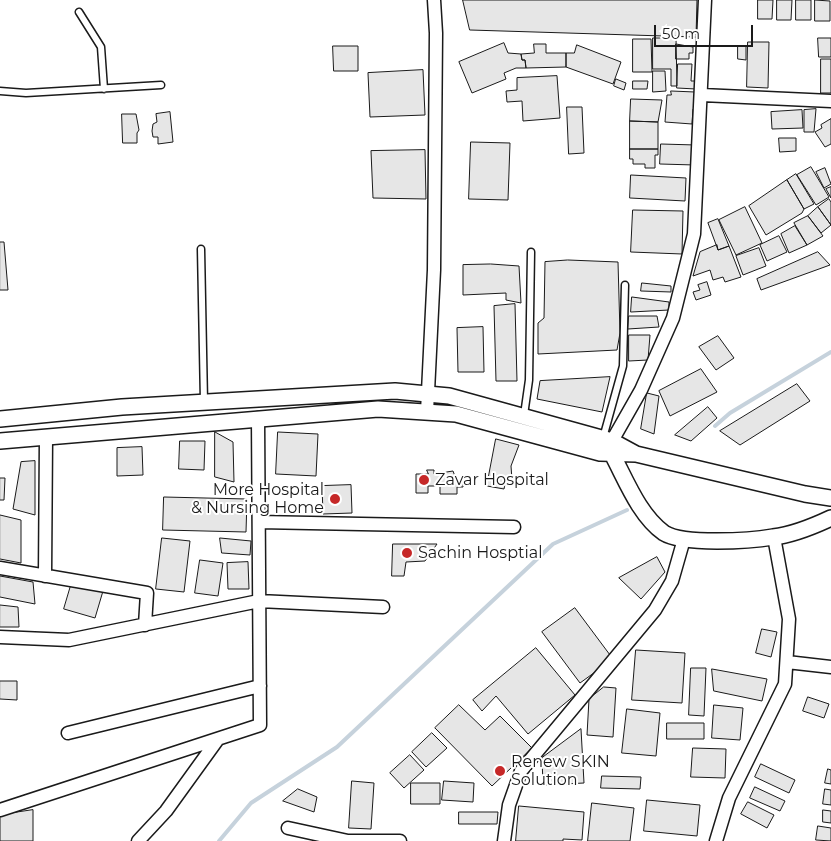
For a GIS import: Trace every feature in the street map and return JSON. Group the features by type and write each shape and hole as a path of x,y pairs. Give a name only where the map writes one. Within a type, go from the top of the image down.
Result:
{"street":[{"path":"427,412 434,270 436,33 434,0"},
{"path":"609,444 641,390 673,318 694,234 705,0"},
{"path":"702,95 831,102"},
{"path":"0,419 122,407 204,402 395,391 428,394 449,396 524,415 636,454 805,494 831,498"},
{"path":"0,441 378,409 456,414 553,441 609,444"},
{"path":"0,810 260,725 258,418"},
{"path":"45,576 46,437"},
{"path":"609,444 647,517 666,534 684,539 709,541 774,537 831,518"},
{"path":"259,522 514,528"},
{"path":"716,841 729,798 786,684 789,619 774,537"},
{"path":"504,841 508,805 521,771 655,610 672,581 684,539"},
{"path":"0,568 148,593 144,624"},
{"path":"0,636 69,640 259,601 383,607"},
{"path":"787,662 831,667"},
{"path":"68,733 260,686"},
{"path":"138,841 166,812 218,739"},
{"path":"288,828 348,841 400,841"}],"lane":[{"path":"79,12 100,47 104,89"},
{"path":"0,91 26,93 161,85"},
{"path":"201,249 204,402"},
{"path":"524,415 529,380 531,252"},
{"path":"609,444 623,366 625,284"}],"building":[{"path":"463,0 697,0 696,37 470,30"},
{"path":"758,0 773,0 772,19 758,19"},
{"path":"777,0 792,0 791,20 777,20"},
{"path":"796,0 811,0 811,20 796,20"},
{"path":"815,0 830,1 830,21 815,21"},
{"path":"653,38 676,38 677,86 671,86 671,69 653,69"},
{"path":"818,38 831,38 831,57 819,57"},
{"path":"633,39 651,39 652,72 633,72"},
{"path":"748,42 769,42 768,88 747,87"},
{"path":"504,43 508,53 521,54 522,60 525,60 526,68 516,68 504,73 506,79 472,93 459,62"},
{"path":"534,44 546,44 546,53 566,53 566,67 526,68 525,60 522,60 521,54 534,53"},
{"path":"676,44 693,47 693,53 689,53 689,59 676,59"},
{"path":"577,45 621,62 613,84 566,67 566,53 574,53"},
{"path":"333,46 358,46 358,71 334,71"},
{"path":"738,46 746,46 746,60 738,59"},
{"path":"821,59 831,59 831,93 821,93"},
{"path":"678,64 692,64 691,81 696,81 696,89 677,88"},
{"path":"423,70 425,115 370,117 368,73"},
{"path":"653,71 665,71 666,91 653,92"},
{"path":"557,76 560,118 523,121 522,101 507,102 506,91 517,90 517,78"},
{"path":"616,79 626,83 624,90 614,86"},
{"path":"633,81 648,81 647,89 633,89"},
{"path":"671,91 695,92 698,110 693,109 692,124 665,122 667,95 671,95"},
{"path":"631,99 662,100 658,122 630,121"},
{"path":"567,107 582,107 584,153 569,154"},
{"path":"816,109 814,132 804,132 804,110"},
{"path":"802,110 803,128 772,129 771,112"},
{"path":"170,112 173,142 158,144 158,137 153,137 152,131 153,124 157,122 156,114"},
{"path":"122,114 136,114 139,130 137,133 137,143 123,143"},
{"path":"831,119 831,144 825,147 815,132 822,128 821,125"},
{"path":"630,121 658,122 658,149 630,149"},
{"path":"779,138 796,138 796,151 780,152"},
{"path":"471,142 510,143 508,200 469,199"},
{"path":"661,144 696,145 695,165 660,164"},
{"path":"630,149 658,149 658,155 655,155 655,168 645,168 645,164 633,164 633,159 630,159"},
{"path":"425,150 426,199 373,198 371,151"},
{"path":"811,167 829,197 816,205 797,175"},
{"path":"825,168 831,184 824,188 816,172"},
{"path":"796,174 814,204 804,209 787,180"},
{"path":"631,175 686,178 685,201 630,198"},
{"path":"787,180 804,209 802,213 766,235 749,206"},
{"path":"831,187 831,198 826,189"},
{"path":"829,199 831,202 831,225 818,207"},
{"path":"745,207 762,243 736,255 719,220"},
{"path":"818,207 831,225 821,233 808,216"},
{"path":"633,210 683,211 682,254 631,252"},
{"path":"808,216 823,236 807,245 794,223"},
{"path":"718,219 729,246 718,250 708,223"},
{"path":"795,226 807,245 789,253 781,234"},
{"path":"779,236 787,252 767,261 760,245"},
{"path":"0,242 4,242 8,290 0,290"},
{"path":"717,245 718,250 729,246 741,277 725,282 723,277 713,280 710,270 693,276 700,252"},
{"path":"759,248 766,266 743,275 736,256"},
{"path":"818,252 830,265 761,290 757,279"},
{"path":"568,260 618,262 620,333 617,350 538,354 538,323 544,318 545,262"},
{"path":"463,265 519,266 521,303 506,300 506,293 463,295"},
{"path":"707,282 711,295 696,300 693,292 700,290 698,285"},
{"path":"642,283 671,286 671,292 641,291"},
{"path":"632,297 669,302 669,310 631,312"},
{"path":"515,304 517,381 496,381 494,306"},
{"path":"629,316 657,316 659,327 628,329"},
{"path":"483,327 484,372 458,372 457,328"},
{"path":"629,335 650,335 648,360 629,361"},
{"path":"718,336 734,358 716,370 699,347"},
{"path":"701,369 717,392 670,416 659,391"},
{"path":"610,377 602,412 537,399 540,381"},
{"path":"797,384 810,401 740,445 720,431"},
{"path":"647,393 659,396 654,434 641,429"},
{"path":"708,407 717,418 691,441 675,435"},
{"path":"215,432 233,442 234,482 215,477"},
{"path":"278,432 318,434 316,476 276,474"},
{"path":"496,439 519,445 511,466 512,480 506,480 504,489 487,486"},
{"path":"180,441 205,441 204,470 179,469"},
{"path":"142,447 143,475 117,476 117,448"},
{"path":"35,461 35,515 13,509 21,462"},
{"path":"427,470 434,470 434,474 453,471 456,479 463,478 463,487 457,487 457,494 440,494 440,486 428,486 428,493 416,493 416,474 428,474"},
{"path":"0,478 5,478 4,500 0,500"},
{"path":"351,485 352,513 323,514 322,486"},
{"path":"164,497 247,499 246,532 163,530"},
{"path":"0,515 21,520 21,563 0,559"},
{"path":"162,538 190,541 184,592 156,589"},
{"path":"220,538 251,541 250,555 222,553"},
{"path":"393,544 437,544 425,561 406,562 404,576 392,576"},
{"path":"657,557 665,572 641,599 619,578"},
{"path":"200,560 223,563 218,596 195,593"},
{"path":"248,562 249,589 228,589 227,563"},
{"path":"0,576 33,582 35,604 0,597"},
{"path":"72,582 103,591 95,618 64,609"},
{"path":"0,605 18,607 19,627 0,627"},
{"path":"575,608 613,659 580,683 542,632"},
{"path":"762,629 777,632 771,657 756,653"},
{"path":"536,648 575,695 528,734 496,696 482,711 473,700"},
{"path":"636,650 685,653 682,703 632,700"},
{"path":"691,668 706,668 704,716 689,715"},
{"path":"712,669 767,679 762,701 714,691"},
{"path":"0,681 17,681 17,700 0,699"},
{"path":"604,687 616,688 613,737 587,735 589,699"},
{"path":"808,697 829,704 824,718 803,711"},
{"path":"459,705 485,730 500,716 532,748 492,786 435,728"},
{"path":"714,705 743,708 740,740 712,738"},
{"path":"627,709 660,713 656,756 622,753"},
{"path":"667,723 704,723 704,739 667,739"},
{"path":"581,729 584,783 543,785 542,758"},
{"path":"432,733 447,748 426,767 412,752"},
{"path":"693,748 726,749 725,778 691,777"},
{"path":"410,755 424,770 404,788 390,773"},
{"path":"761,764 795,780 789,793 755,777"},
{"path":"828,769 831,770 831,784 825,783"},
{"path":"602,776 641,777 640,789 601,788"},
{"path":"352,781 374,783 371,829 349,828"},
{"path":"444,781 474,783 473,802 442,800"},
{"path":"411,783 440,783 440,804 411,804"},
{"path":"755,787 785,801 780,811 750,798"},
{"path":"298,789 317,797 314,812 283,801"},
{"path":"825,789 831,790 831,805 823,804"},
{"path":"647,800 700,805 697,836 644,831"},
{"path":"748,802 774,815 767,828 741,814"},
{"path":"592,803 634,808 630,841 588,841"},
{"path":"519,806 584,812 582,840 516,841"},
{"path":"33,810 33,841 0,841 0,815"},
{"path":"823,810 831,811 831,823 823,822"},
{"path":"459,812 498,812 497,824 459,824"},
{"path":"818,826 831,828 831,841 816,840"}],"waterway":[{"path":"715,426 730,413 831,352"},
{"path":"219,841 251,803 337,747 553,544 627,510"}],"place":[{"name":"Zavar Hospital","path":"424,480"},
{"name":"More Hospital & Nursing Home","path":"335,499"},
{"name":"Sachin Hosptial","path":"407,553"},
{"name":"Renew SKIN Solution","path":"500,771"}]}
